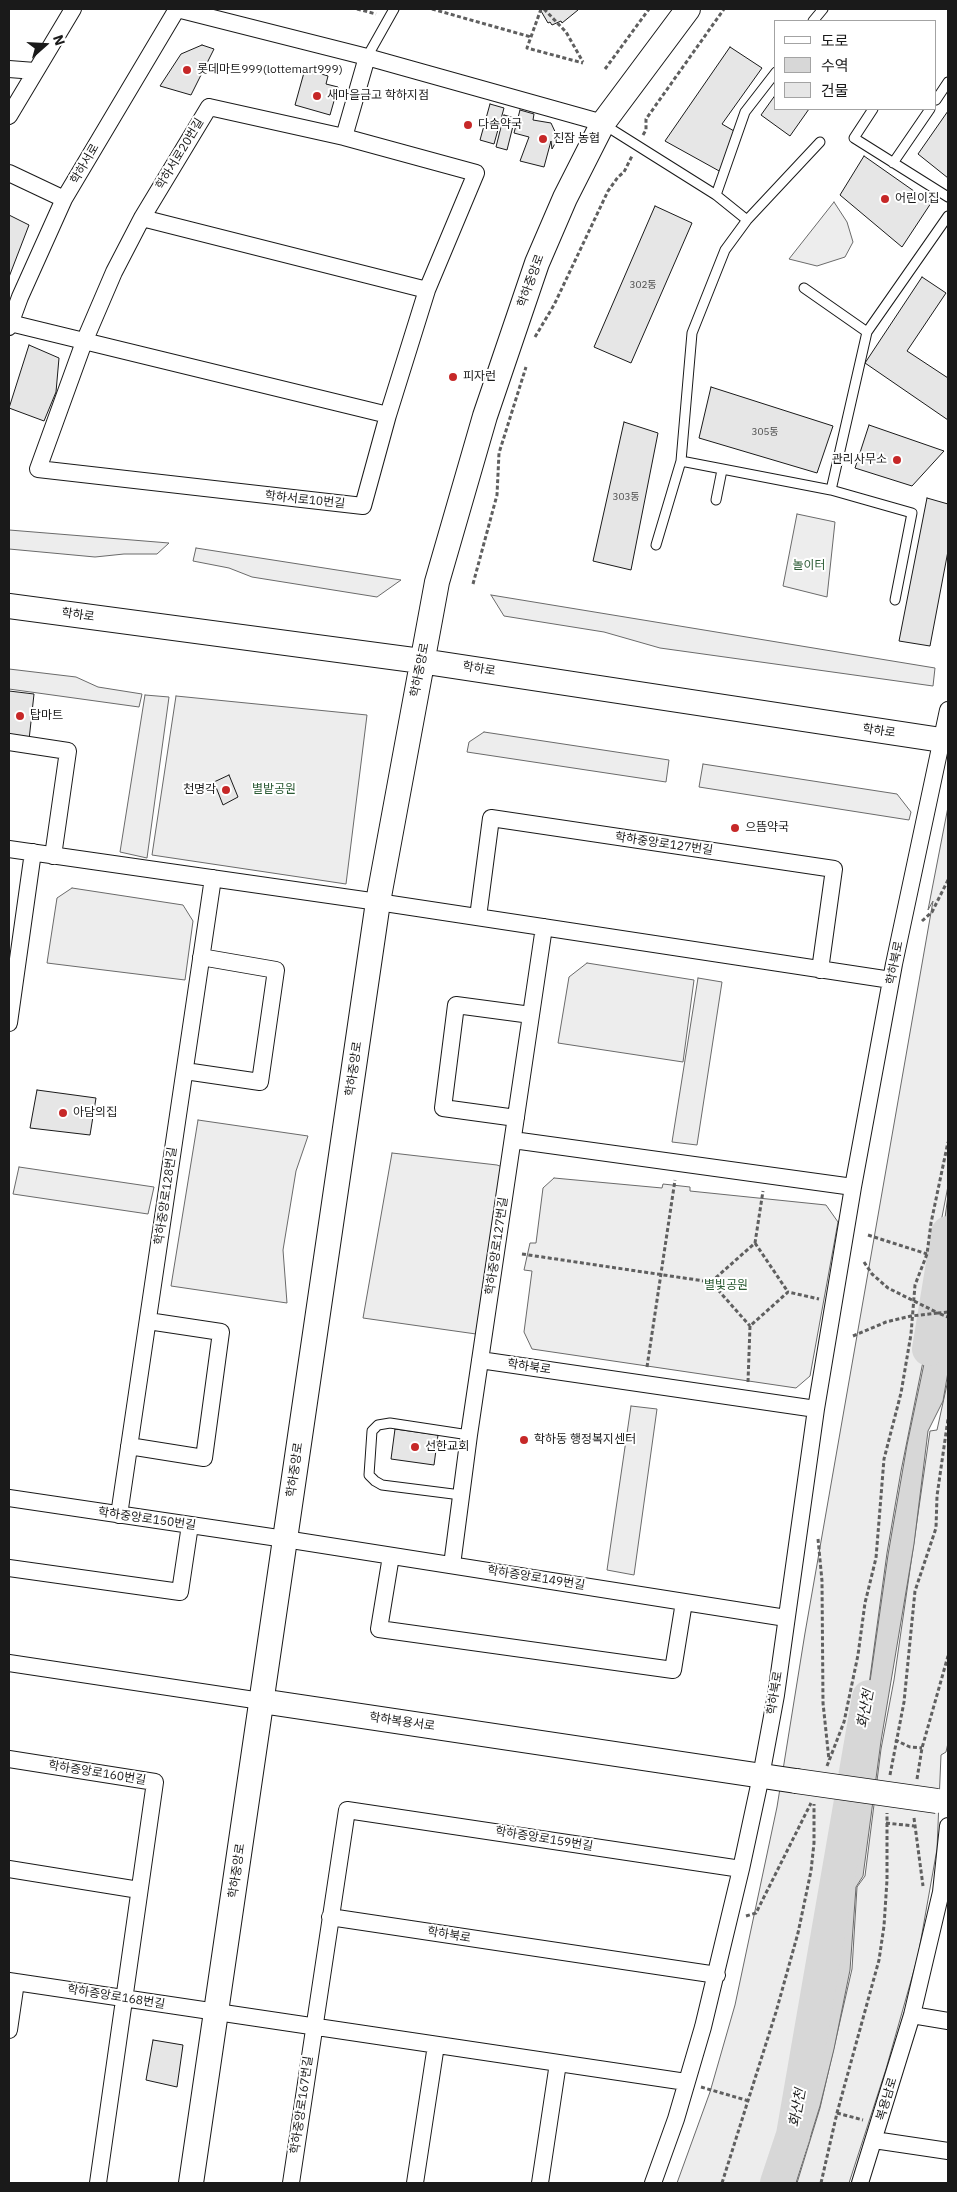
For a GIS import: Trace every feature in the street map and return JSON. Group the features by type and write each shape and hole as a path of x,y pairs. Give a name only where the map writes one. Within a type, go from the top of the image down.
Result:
{"street":[{"path":"9,116 73,9"},
{"path":"177,9 367,57 603,123"},
{"name":"학하서로","path":"9,325 64,199 177,9"},
{"name":"학하중앙로","path":"191,2183 378,902 438,582 485,416 537,263 565,198 603,123 688,9"},
{"path":"344,137 367,57"},
{"path":"9,69 35,71"},
{"name":"학하서로20번길","path":"142,218 209,107 344,137 476,172 427,290 388,415"},
{"path":"9,173 64,199"},
{"path":"84,342 114,272 142,218 427,290"},
{"path":"9,325 388,415"},
{"name":"학하서로10번길","path":"84,342 38,469 363,506 388,415"},
{"name":"학하로","path":"9,606 422,660 945,741"},
{"name":"학하북로","path":"653,2183 676,2119 693,2085 704,2027 761,1776 776,1694 816,1409 853,1187 891,980 945,741 948,710"},
{"path":"9,742 68,750 53,856"},
{"name":"학하중앙로127번길","path":"478,917 491,818 834,869 820,970"},
{"path":"9,849 378,902 891,980"},
{"path":"9,1023 16,925 34,852"},
{"name":"학하중앙로128번길","path":"119,1515 213,878"},
{"name":"학하중앙로127번길","path":"452,1565 460,1495 544,927"},
{"path":"184,1071 260,1082 262,1073 276,970 201,957"},
{"path":"516,1118 443,1108 456,1005 531,1015"},
{"path":"512,1140 853,1187"},
{"path":"130,1446 204,1458 221,1332 148,1321"},
{"name":"학하북로","path":"480,1360 816,1409"},
{"name":"학하중앙로150번길","path":"9,1498 285,1539"},
{"path":"9,1568 180,1592 190,1525"},
{"name":"학하중앙로149번길","path":"285,1539 786,1618"},
{"path":"390,1556 379,1629 673,1670 684,1602"},
{"name":"학하복용서로","path":"9,1664 942,1802"},
{"name":"학하중앙로160번길","path":"9,1758 155,1782 139,1890"},
{"name":"학하중앙로159번길","path":"347,1810 741,1869"},
{"name":"학하중앙로167번길","path":"291,2183 347,1810"},
{"name":"복용남로","path":"860,2183 912,2015 944,1892 948,1826"},
{"path":"9,1869 139,1890 98,2183"},
{"name":"학하북로","path":"330,1917 717,1975"},
{"name":"학하중앙로168번길","path":"9,2030 12,1982 216,2012"},
{"path":"216,2012 693,2085"},
{"path":"912,2015 948,2021"},
{"path":"415,2183 436,2045"},
{"path":"540,2183 558,2063"},
{"path":"874,2140 948,2151"}],"lane":[{"path":"367,57 394,9"},
{"path":"814,20 823,9"},
{"path":"716,195 746,112 774,75"},
{"path":"937,98 948,82"},
{"path":"872,110 854,138 948,197"},
{"path":"893,163 929,110"},
{"path":"603,123 716,195 747,220"},
{"path":"656,545 681,461 692,333 725,250 747,220 820,142"},
{"path":"831,490 867,332 948,216"},
{"path":"804,288 867,332"},
{"path":"681,461 831,490 912,514 895,600"},
{"path":"716,500 722,470"},
{"path":"460,1495 382,1485 375,1481 369,1475 372,1431 378,1425 390,1423 469,1435"}],"path":[{"path":"357,9 377,14 380,9"},
{"path":"432,9 531,37"},
{"path":"543,9 566,32 583,63 527,48 543,9"},
{"path":"605,69 649,9"},
{"path":"532,346 535,337 554,305 608,191 624,172 646,130 646,119 724,9"},
{"path":"473,584 497,495 499,453 527,364"},
{"path":"922,920 932,912 948,880"},
{"path":"825,1771 844,1722 858,1655 865,1603 876,1558 884,1459 901,1393 911,1334 915,1285 927,1254 931,1222 948,1142"},
{"path":"646,1372 659,1274 675,1180"},
{"path":"711,1282 755,1243 764,1191"},
{"path":"868,1235 927,1254"},
{"path":"755,1243 788,1292 827,1301"},
{"path":"522,1254 711,1282 750,1326 748,1388"},
{"path":"864,1262 872,1274 888,1288 948,1317"},
{"path":"750,1326 788,1292"},
{"path":"853,1336 886,1322 911,1316 948,1312"},
{"path":"818,1539 822,1581 823,1703 829,1762"},
{"path":"896,1740 910,1747 922,1748"},
{"path":"722,2183 776,2012 806,1896 814,1843 814,1796 756,1913 745,1916"},
{"path":"886,1823 914,1826"},
{"path":"693,2085 749,2101"},
{"path":"837,2113 870,2122"}],"shaded area":[{"path":"834,202 847,222 853,242 845,257 817,266 789,259"},
{"name":"놀이터","path":"797,514 835,522 827,597 783,586"},
{"path":"9,530 169,543 157,554 124,554 95,557 9,549"},
{"path":"196,548 401,580 377,597 252,577 229,568 193,561"},
{"path":"491,595 935,668 933,686 660,648 604,632 504,616"},
{"path":"9,669 76,677 98,687 142,694 139,707 9,689"},
{"path":"145,695 169,697 147,858 120,852"},
{"name":"별밭공원","path":"176,696 367,715 346,884 152,855"},
{"path":"484,732 669,760 666,782 467,752 469,742"},
{"path":"703,764 897,794 911,812 909,820 699,787"},
{"path":"948,807 948,1186 942,1217 936,1297 901,1471 887,1553 850,1824 799,2091 795,2133 772,2183 677,2183 710,2092 735,2005 777,1807 805,1633 933,901 928,910"},
{"path":"72,888 183,905 193,921 185,980 47,963 57,898"},
{"path":"587,963 694,980 683,1062 558,1043 569,977"},
{"path":"698,978 722,982 697,1145 672,1142"},
{"path":"198,1120 308,1136 296,1171 283,1250 287,1303 171,1286"},
{"path":"392,1153 497,1165 508,1169 476,1334 363,1318"},
{"path":"19,1167 154,1187 148,1214 13,1194"},
{"name":"별빛공원","path":"554,1178 662,1188 663,1184 690,1187 690,1191 826,1205 838,1222 810,1376 796,1388 532,1349 524,1332 532,1271 524,1270 530,1243 536,1243 543,1188"},
{"path":"948,1380 948,1743 946,1752 941,1755 937,1849 918,1956 886,2069 849,2183 797,2183 820,2108 852,1969 857,1887 865,1876 881,1749 894,1680 930,1431 937,1430"},
{"path":"631,1406 657,1409 634,1575 607,1570"}],"water":[{"path":"948,1195 948,1372 943,1401 928,1431 914,1544 881,1741 863,1876 856,1887 850,1970 820,2106 796,2183 776,2183 796,2132 800,2092 850,1822 888,1555 907,1445 938,1297 937,1279"}],"building":[{"path":"543,9 578,10 562,23 561,21 552,25 550,22 548,23 541,11"},
{"name":"롯데마트999(lottemart999)","path":"202,45 214,49 191,95 160,86 181,54"},
{"path":"730,47 762,68 722,124 734,131 721,172 665,141"},
{"name":"새마을금고 학하지점","path":"305,69 328,76 326,84 338,87 330,115 295,105"},
{"path":"774,97 774,110 808,110 790,136 761,115"},
{"path":"490,104 504,108 494,144 480,140"},
{"name":"진잠 농협","path":"520,110 534,114 533,120 551,123 558,138 552,149 551,141 544,167 520,161 529,137 514,133"},
{"path":"948,111 948,178 918,154"},
{"path":"504,115 515,118 507,150 496,147"},
{"name":"어린이집","path":"864,156 931,203 902,247 840,195"},
{"path":"655,206 692,223 631,363 594,347"},
{"path":"9,215 29,225 9,277"},
{"path":"922,277 946,293 907,351 948,378 948,420 865,363"},
{"path":"29,345 59,358 56,392 44,421 9,408"},
{"path":"711,387 833,426 817,473 699,438"},
{"path":"624,422 658,433 631,570 593,561"},
{"name":"관리사무소","path":"869,425 944,451 912,486 855,468"},
{"path":"927,498 948,504 948,551 930,646 899,641"},
{"name":"탑마트","path":"9,691 34,694 29,740 9,737"},
{"name":"천명각","path":"229,775 238,797 223,805 214,782"},
{"name":"아담의집","path":"37,1090 96,1098 90,1135 30,1128"},
{"name":"선한교회","path":"395,1429 438,1435 434,1465 391,1459"},
{"path":"153,2040 183,2045 177,2087 146,2080"}],"waterway":[{"name":"화산천","path":"929,1349 948,1233"},
{"name":"화산천","path":"777,2183 793,2135 869,1697"}],"place":[{"name":"롯데마트999(lottemart999)","path":"187,70"},
{"name":"새마을금고 학하지점","path":"317,96"},
{"name":"다솜약국","path":"468,125"},
{"name":"진잠 농협","path":"543,139"},
{"name":"어린이집","path":"885,199"},
{"name":"피자런","path":"453,377"},
{"name":"관리사무소","path":"897,460"},
{"name":"탑마트","path":"20,716"},
{"name":"천명각","path":"226,790"},
{"name":"으뜸약국","path":"735,828"},
{"name":"아담의집","path":"63,1113"},
{"name":"학하동 행정복지센터","path":"524,1440"},
{"name":"선한교회","path":"415,1447"}]}
